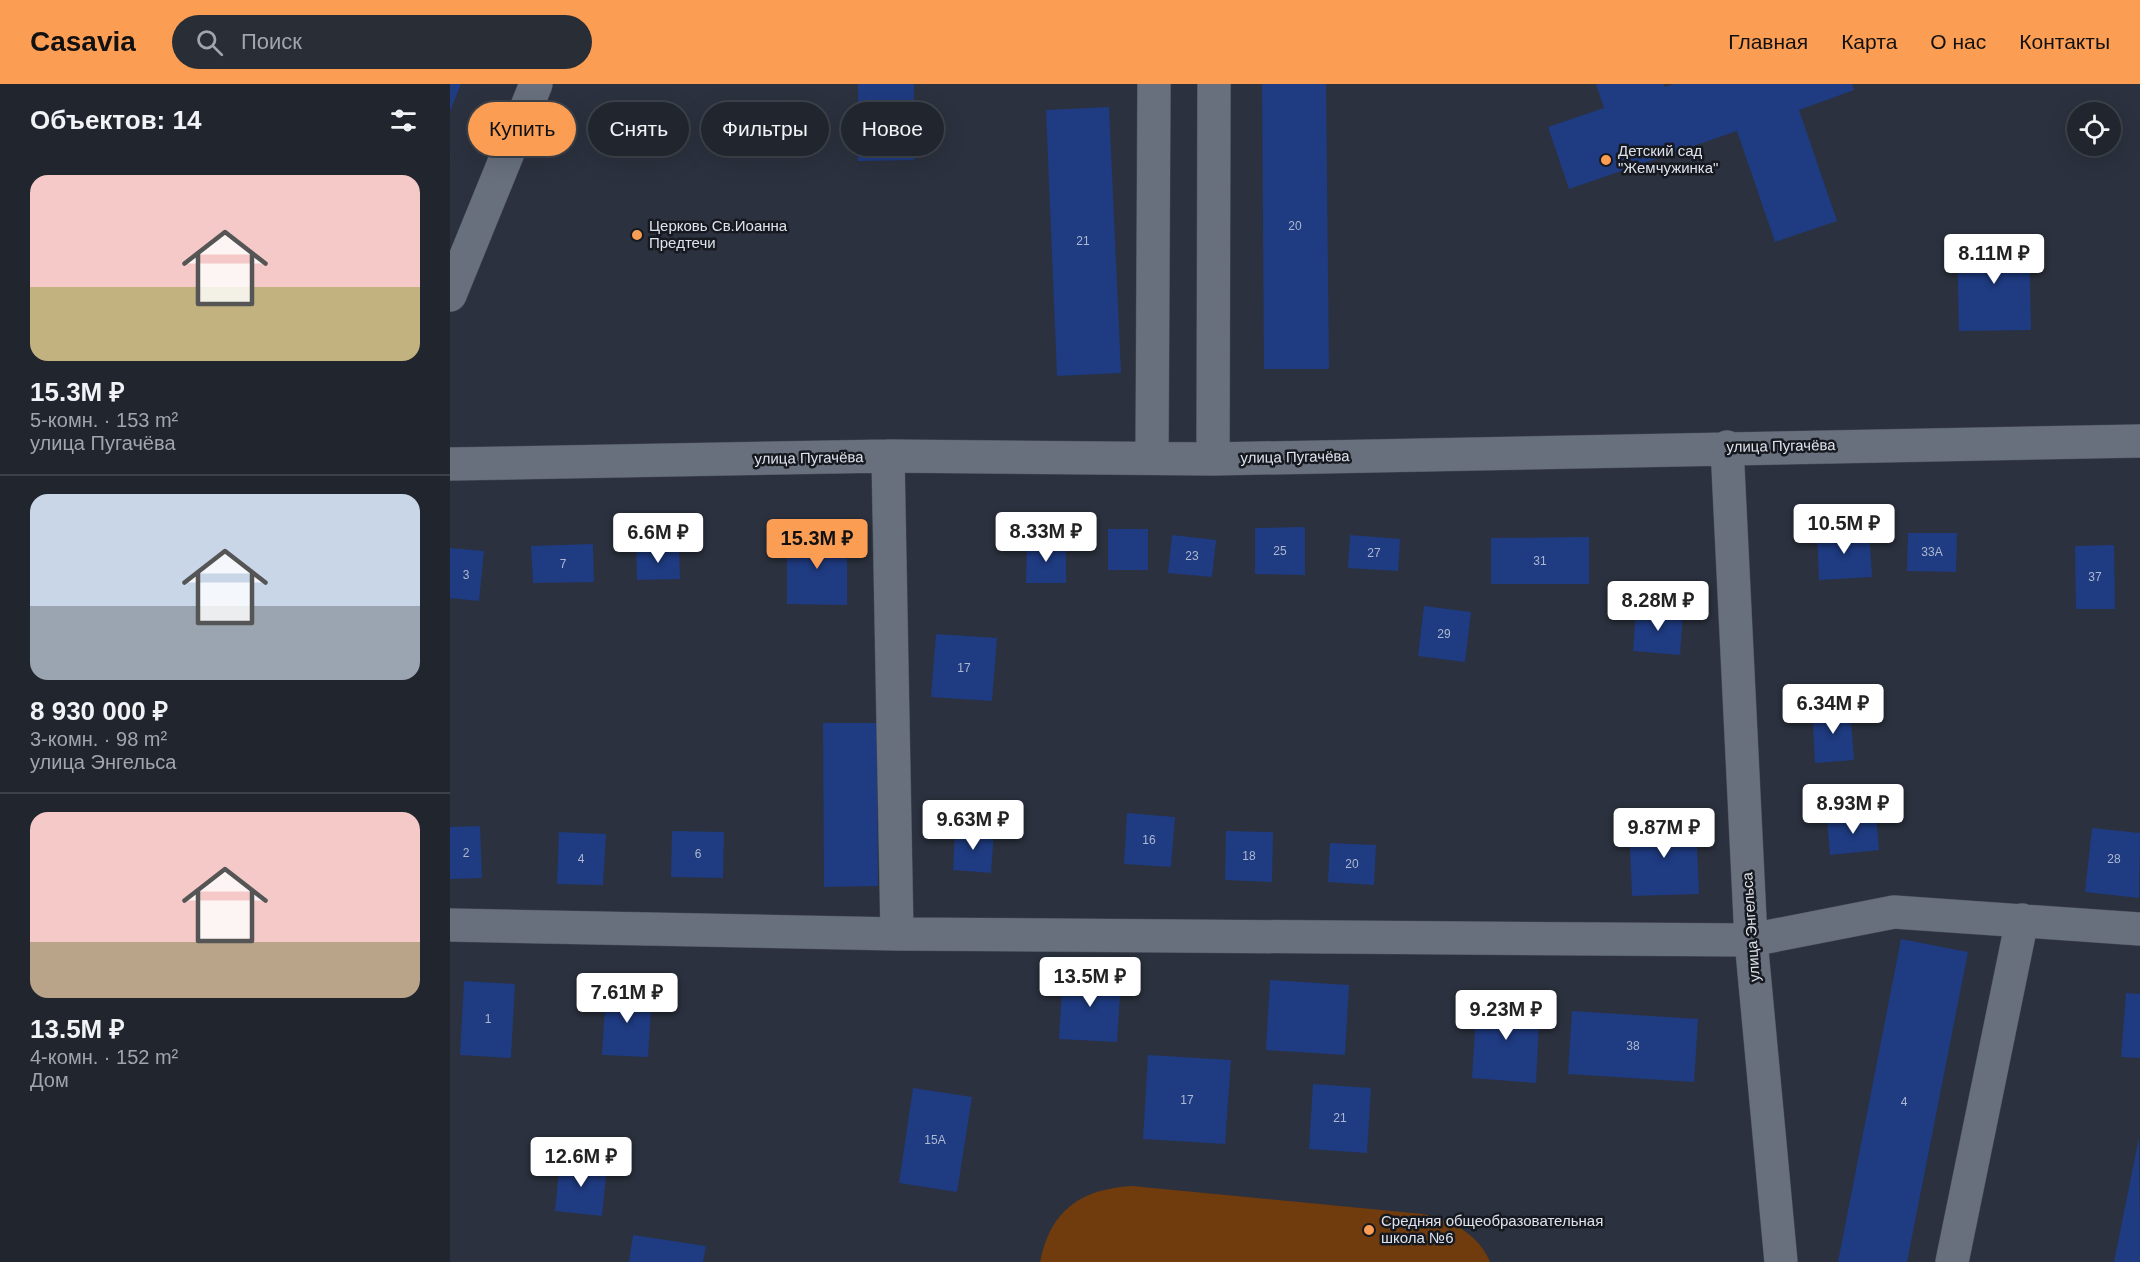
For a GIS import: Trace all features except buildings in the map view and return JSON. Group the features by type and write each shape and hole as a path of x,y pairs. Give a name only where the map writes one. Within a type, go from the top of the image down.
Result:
{"street":[{"path":"450,295 536,84"},
{"path":"1152,458 1154,84"},
{"path":"1213,459 1214,84"},
{"name":"улица Пугачёва","path":"450,464 888,456 1213,459 1727,447 2140,441"},
{"name":"улица Энгельса","path":"1727,447 1751,940 1781,1262"},
{"path":"888,456 897,934"},
{"path":"450,925 897,934 1751,940 1894,912 2140,929"},
{"path":"1952,1262 2022,920"}],"shaded area":[{"path":"1132,1186 1423,1214 1444,1220 1471,1236 1485,1252 1490,1262 1040,1262 1051,1229 1071,1206 1098,1192"}],"place":[{"name":"Детский сад \"Жемчужинка\"","path":"1606,160"},
{"name":"Церковь Св.Иоанна Предтечи","path":"637,235"},
{"name":"Средняя общеобразовательная школа №6","path":"1369,1230"}]}
